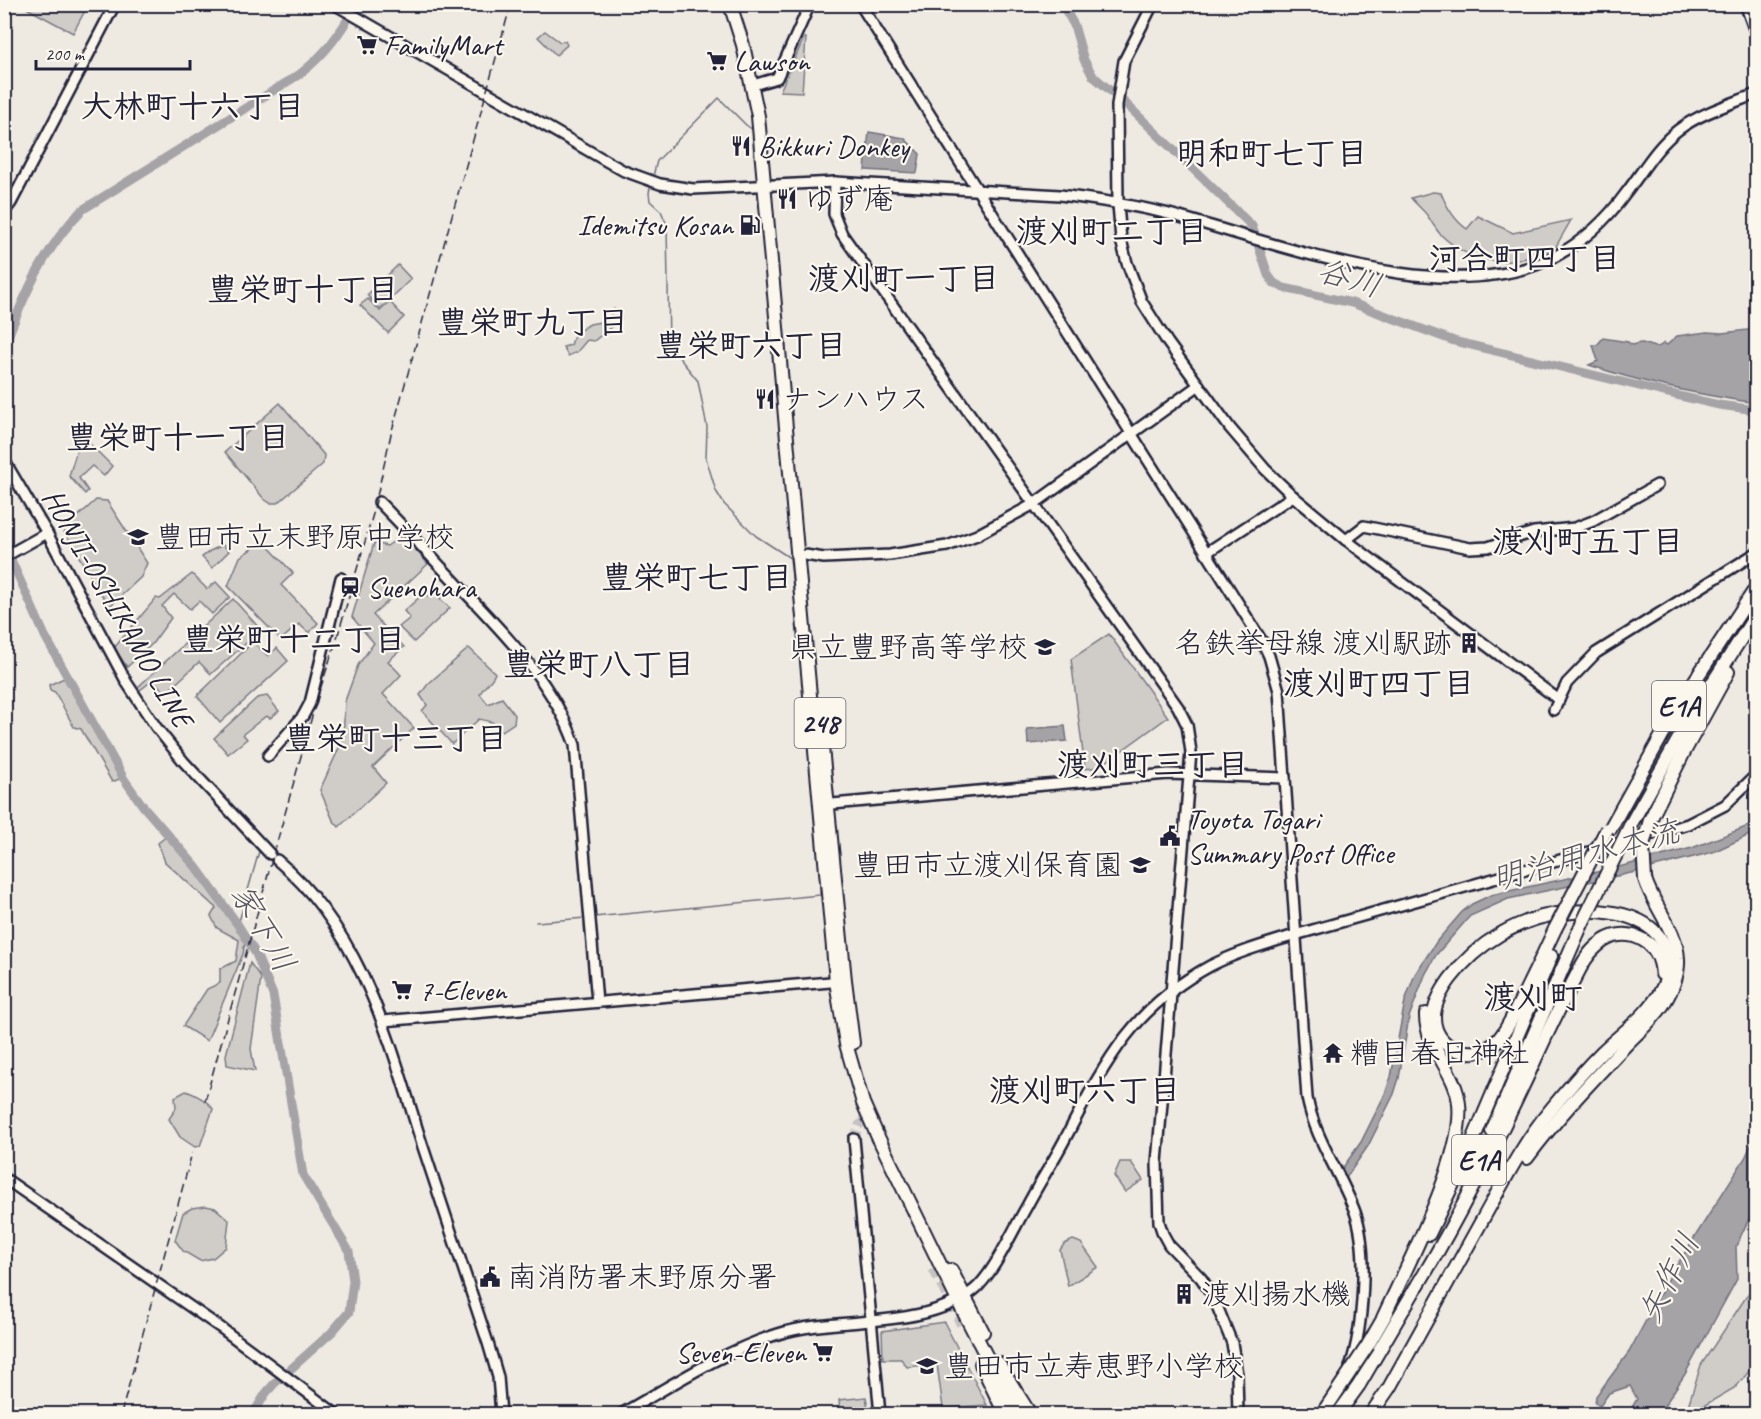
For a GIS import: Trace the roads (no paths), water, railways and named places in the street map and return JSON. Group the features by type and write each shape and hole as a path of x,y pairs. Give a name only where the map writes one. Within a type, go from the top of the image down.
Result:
{"highway":[{"name":"248","path":"730,4 756,84"},
{"name":"248","path":"738,4 748,36 756,84 768,186 805,555 825,805"},
{"name":"248","path":"768,186 846,1044 856,1081 877,1136 1023,1412"},
{"name":"E1A","path":"1322,1414 1368,1345 1427,1238 1465,1159 1558,930 1609,829 1701,670 1756,588"},
{"name":"E1A","path":"1339,1414 1359,1385 1418,1285 1476,1168 1581,926 1632,822 1692,715 1756,615"},
{"path":"1380,1414 1395,1392 1526,1158 1615,1056 1654,1017 1673,986 1678,966 1675,944 1651,895 1646,879 1643,845 1650,820 1702,718 1756,621"},
{"path":"1383,1318 1436,1198 1458,1130 1457,1091 1430,1037 1426,1017 1432,994 1451,965 1482,937 1520,916 1562,906 1606,905 1640,913 1655,922 1665,932 1676,958 1673,986"},
{"path":"1371,1414 1389,1388 1504,1181 1541,1123 1596,1058 1649,1008 1662,990 1668,969 1666,950 1656,933 1638,920 1613,914 1580,912 1557,914 1523,923 1497,936 1475,952 1460,968 1442,992 1436,1008 1436,1027 1445,1044 1455,1050 1476,1053 1488,1048 1498,1040 1558,930"},
{"path":"1418,1285 1482,1171 1574,979 1586,958 1598,944 1612,936 1626,934 1641,939 1654,949 1661,965 1662,980 1649,1008"},
{"name":"248","path":"841,981 854,1043 873,1111 1008,1399 1023,1412"},
{"name":"248","path":"856,1081 863,1113 908,1216 934,1268"},
{"path":"962,1324 1005,1414"}],"street":[{"path":"4,212 11,203 115,4"},
{"path":"334,4 624,171 660,184 693,189 835,182 1059,195 1179,217 1263,243 1359,266 1425,275 1474,278 1523,270 1556,257 1592,231 1615,207 1655,152 1679,130 1706,114 1756,94"},
{"path":"756,84 777,78 810,4"},
{"path":"860,4 1269,656 1279,691 1307,1098 1312,1119 1359,1224 1362,1270 1360,1316 1355,1352 1339,1414"},
{"path":"1153,4 1130,48 1122,70 1117,105 1118,204 1122,240 1136,288 1150,315 1246,447 1293,496 1346,540 1559,700"},
{"path":"1745,4 1756,34"},
{"path":"835,182 834,214 842,234 1178,707 1190,737 1189,774 1157,1163 1159,1222 1169,1245 1199,1277 1220,1311 1234,1348 1238,1374 1238,1414"},
{"path":"805,555 824,558 912,553 947,546 997,526 1034,504 1199,385"},
{"name":"HONJI-OSHIKAMO LINE","path":"4,460 47,533 127,682 156,727 184,762 315,898 355,959 382,1021 488,1343 498,1377 501,1414"},
{"path":"1346,540 1364,526 1470,548 1488,547 1534,532 1575,528 1593,521 1657,485"},
{"path":"1206,554 1293,496"},
{"path":"379,502 516,648 536,672 568,726 575,745 597,1002"},
{"path":"4,557 47,533"},
{"path":"1554,710 1568,683 1596,653 1756,553"},
{"path":"268,756 303,716 310,703 341,578"},
{"path":"825,805 1168,774 1285,778"},
{"path":"621,1414 725,1355 779,1334 809,1327 919,1315 961,1298 980,1283 1000,1254 1116,1047 1127,1032 1149,1008 1212,965 1295,935 1688,824 1725,805 1756,775"},
{"path":"382,1021 841,981"},
{"path":"854,1139 880,1414"},
{"path":"4,1178 213,1322 336,1414"}],"water":[{"path":"869,132 904,138 920,154 917,173 865,170"},
{"path":"1756,329 1756,403 1672,388 1589,365 1598,361 1593,345 1597,345 1603,338 1628,342 1632,345 1642,343 1656,347 1664,343 1667,345 1677,336"},
{"path":"1065,726 1067,741 1028,744 1027,729"},
{"name":"明治用水本流","path":"1756,823 1756,832 1713,852 1631,873 1508,899 1470,916 1436,955 1425,975 1409,1017 1399,1078 1394,1094 1368,1146 1344,1181 1339,1173 1361,1142 1391,1077 1405,1001 1415,974 1437,941 1462,912 1472,904 1491,895 1615,868 1692,848"},
{"name":"矢作川","path":"1756,1135 1756,1204 1736,1246 1737,1279 1685,1374 1659,1414 1628,1414 1637,1399 1630,1386 1609,1393 1600,1406 1595,1403 1596,1396 1629,1352 1670,1276 1745,1158"}],"waterway":[{"name":"家下川","path":"4,347 36,274 56,241 82,210 300,74 332,42 357,4"},
{"name":"谷川","path":"1062,4 1074,25 1084,60 1093,76 1125,103 1252,226 1268,275 1274,283 1284,288 1352,303 1454,341 1719,405 1756,410"},
{"path":"653,176 657,161 719,98 753,130"},
{"path":"651,183 650,201 661,211 667,225 669,345 698,381 707,427 706,458 716,491 724,504 756,536 790,558 798,629"},
{"name":"家下川","path":"4,544 45,636 124,779 143,806 196,867 256,954 273,995 303,1175 349,1251 353,1281 349,1312 332,1332 274,1384 253,1414"},
{"path":"74,598 104,649"},
{"path":"238,925 260,848"},
{"path":"594,917 820,895 820,873"},
{"path":"536,922 586,918"}],"tunnel":[{"path":"854,1139 859,1125 868,1120"},
{"path":"934,1268 962,1324"}],"railway":[{"path":"316,702 373,514 391,434 511,4"},
{"path":"205,1101 318,695"},
{"path":"121,1414 192,1153"}],"place":[{"name":"FamilyMart","path":"367,45"},
{"name":"Lawson","path":"717,61"},
{"name":"Bikkuri Donkey","path":"741,146"},
{"name":"ゆず庵","path":"787,199"},
{"name":"Idemitsu Kosan","path":"750,225"},
{"name":"ナンハウス","path":"765,399"},
{"name":"豊田市立末野原中学校","path":"138,537"},
{"name":"Suenohara","path":"350,587"},
{"name":"名鉄挙母線 渡刈駅跡","path":"1469,643"},
{"name":"県立豊野高等学校","path":"1045,647"},
{"name":"Toyota Togari Summary Post Office","path":"1170,836"},
{"name":"豊田市立渡刈保育園","path":"1140,865"},
{"name":"7-Eleven","path":"402,990"},
{"name":"糟目春日神社","path":"1333,1053"},
{"name":"南消防署末野原分署","path":"490,1277"},
{"name":"渡刈揚水機","path":"1184,1294"},
{"name":"Seven-Eleven","path":"823,1352"},
{"name":"豊田市立寿恵野小学校","path":"927,1366"}],"district":[{"name":"大林町十六丁目","path":"193,106"},
{"name":"明和町七丁目","path":"1272,153"},
{"name":"渡刈町二丁目","path":"1112,231"},
{"name":"河合町四丁目","path":"1525,258"},
{"name":"渡刈町一丁目","path":"904,278"},
{"name":"豊栄町十丁目","path":"303,289"},
{"name":"豊栄町九丁目","path":"533,322"},
{"name":"豊栄町六丁目","path":"751,345"},
{"name":"豊栄町十一丁目","path":"178,437"},
{"name":"渡刈町五丁目","path":"1588,541"},
{"name":"豊栄町七丁目","path":"697,577"},
{"name":"豊栄町十二丁目","path":"294,639"},
{"name":"豊栄町八丁目","path":"599,664"},
{"name":"渡刈町四丁目","path":"1379,683"},
{"name":"豊栄町十三丁目","path":"396,738"},
{"name":"渡刈町三丁目","path":"1153,764"},
{"name":"渡刈町","path":"1533,997"},
{"name":"渡刈町六丁目","path":"1085,1090"}]}
